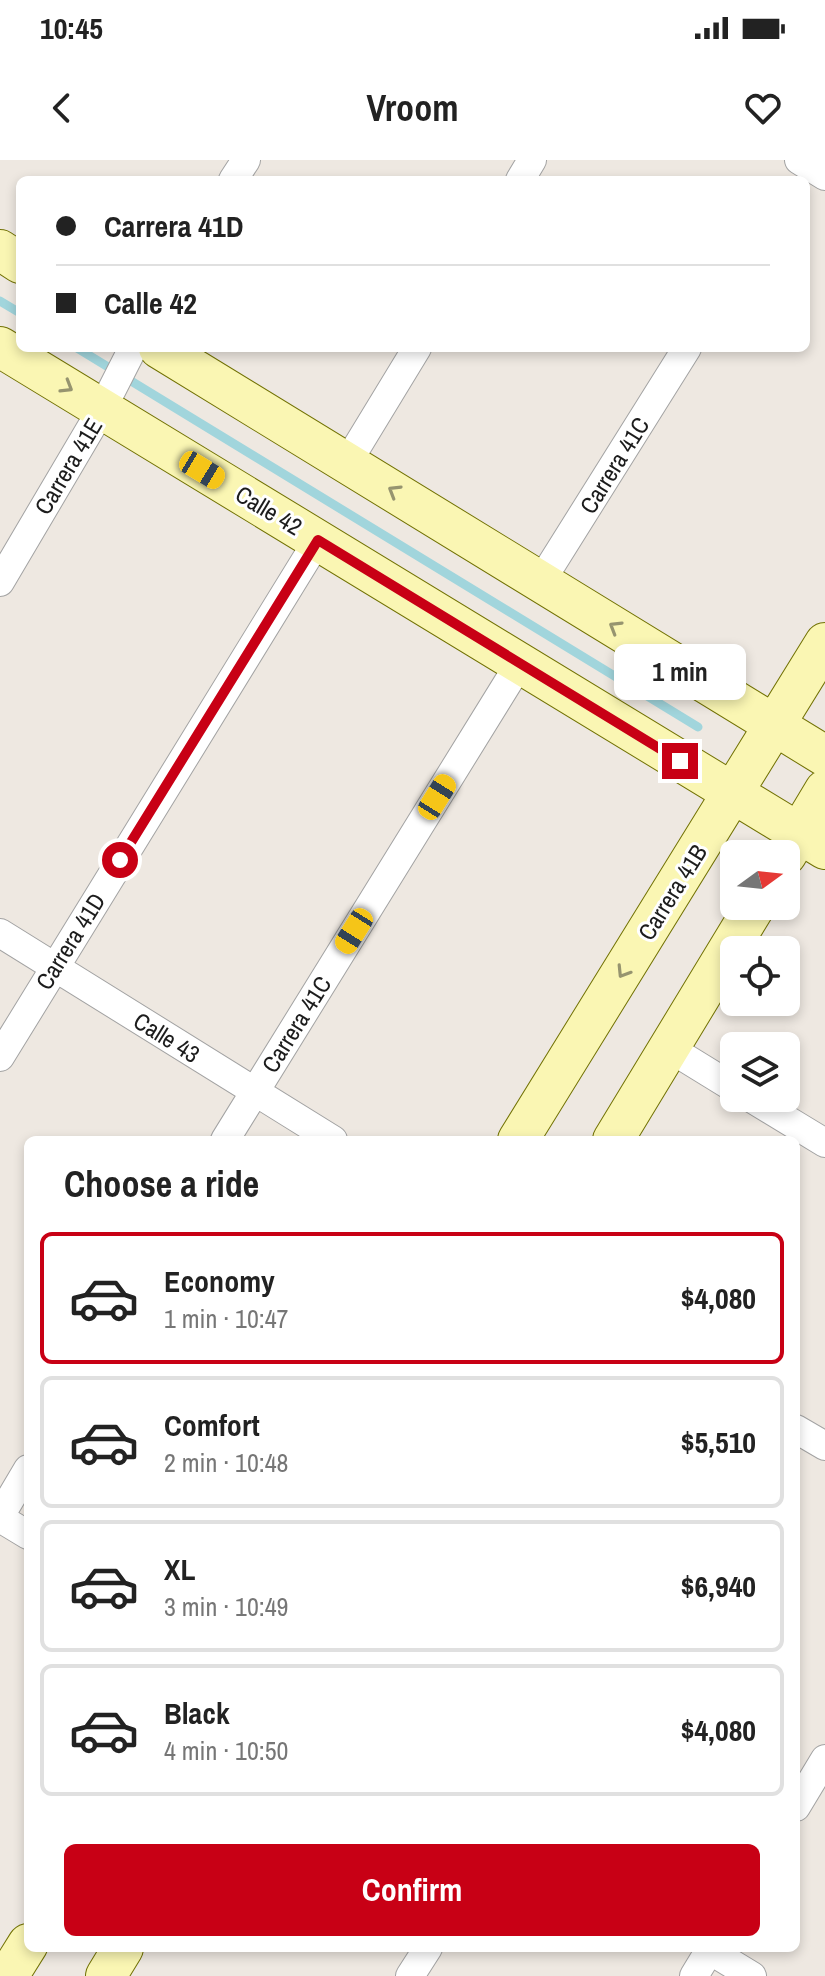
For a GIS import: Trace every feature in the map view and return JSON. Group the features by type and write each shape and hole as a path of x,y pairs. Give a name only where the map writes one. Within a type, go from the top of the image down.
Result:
{"street":[{"name":"Calle 42","path":"0,347 106,401 318,540 733,793 803,846"},
{"name":"Carrera 41E","path":"0,582 106,401 131,352"},
{"path":"166,352 825,756"},
{"path":"347,463 415,352"},
{"name":"Carrera 41C","path":"541,581 684,352"},
{"name":"Carrera 41D","path":"0,1057 318,540"},
{"name":"Carrera 41B","path":"520,1136 825,643"},
{"name":"Carrera 41C","path":"227,1136 520,663"},
{"path":"803,846 825,790"},
{"path":"615,1136 747,920"},
{"name":"Calle 43","path":"0,933 327,1136"},
{"path":"669,1048 720,1079"},
{"path":"774,1112 825,1143"},
{"path":"800,1431 825,1446"},
{"path":"24,1476 0,1517 24,1532"},
{"path":"800,1800 825,1759"},
{"path":"8,1976 24,1950"},
{"path":"106,1976 121,1952"},
{"path":"410,1976 425,1952"},
{"path":"694,1976 707,1952"},
{"path":"714,1952 752,1976"}],"waterway":[{"path":"0,301 16,311"},
{"path":"84,352 698,727"}],"route":[{"path":"120,860 318,540 680,761"}]}
